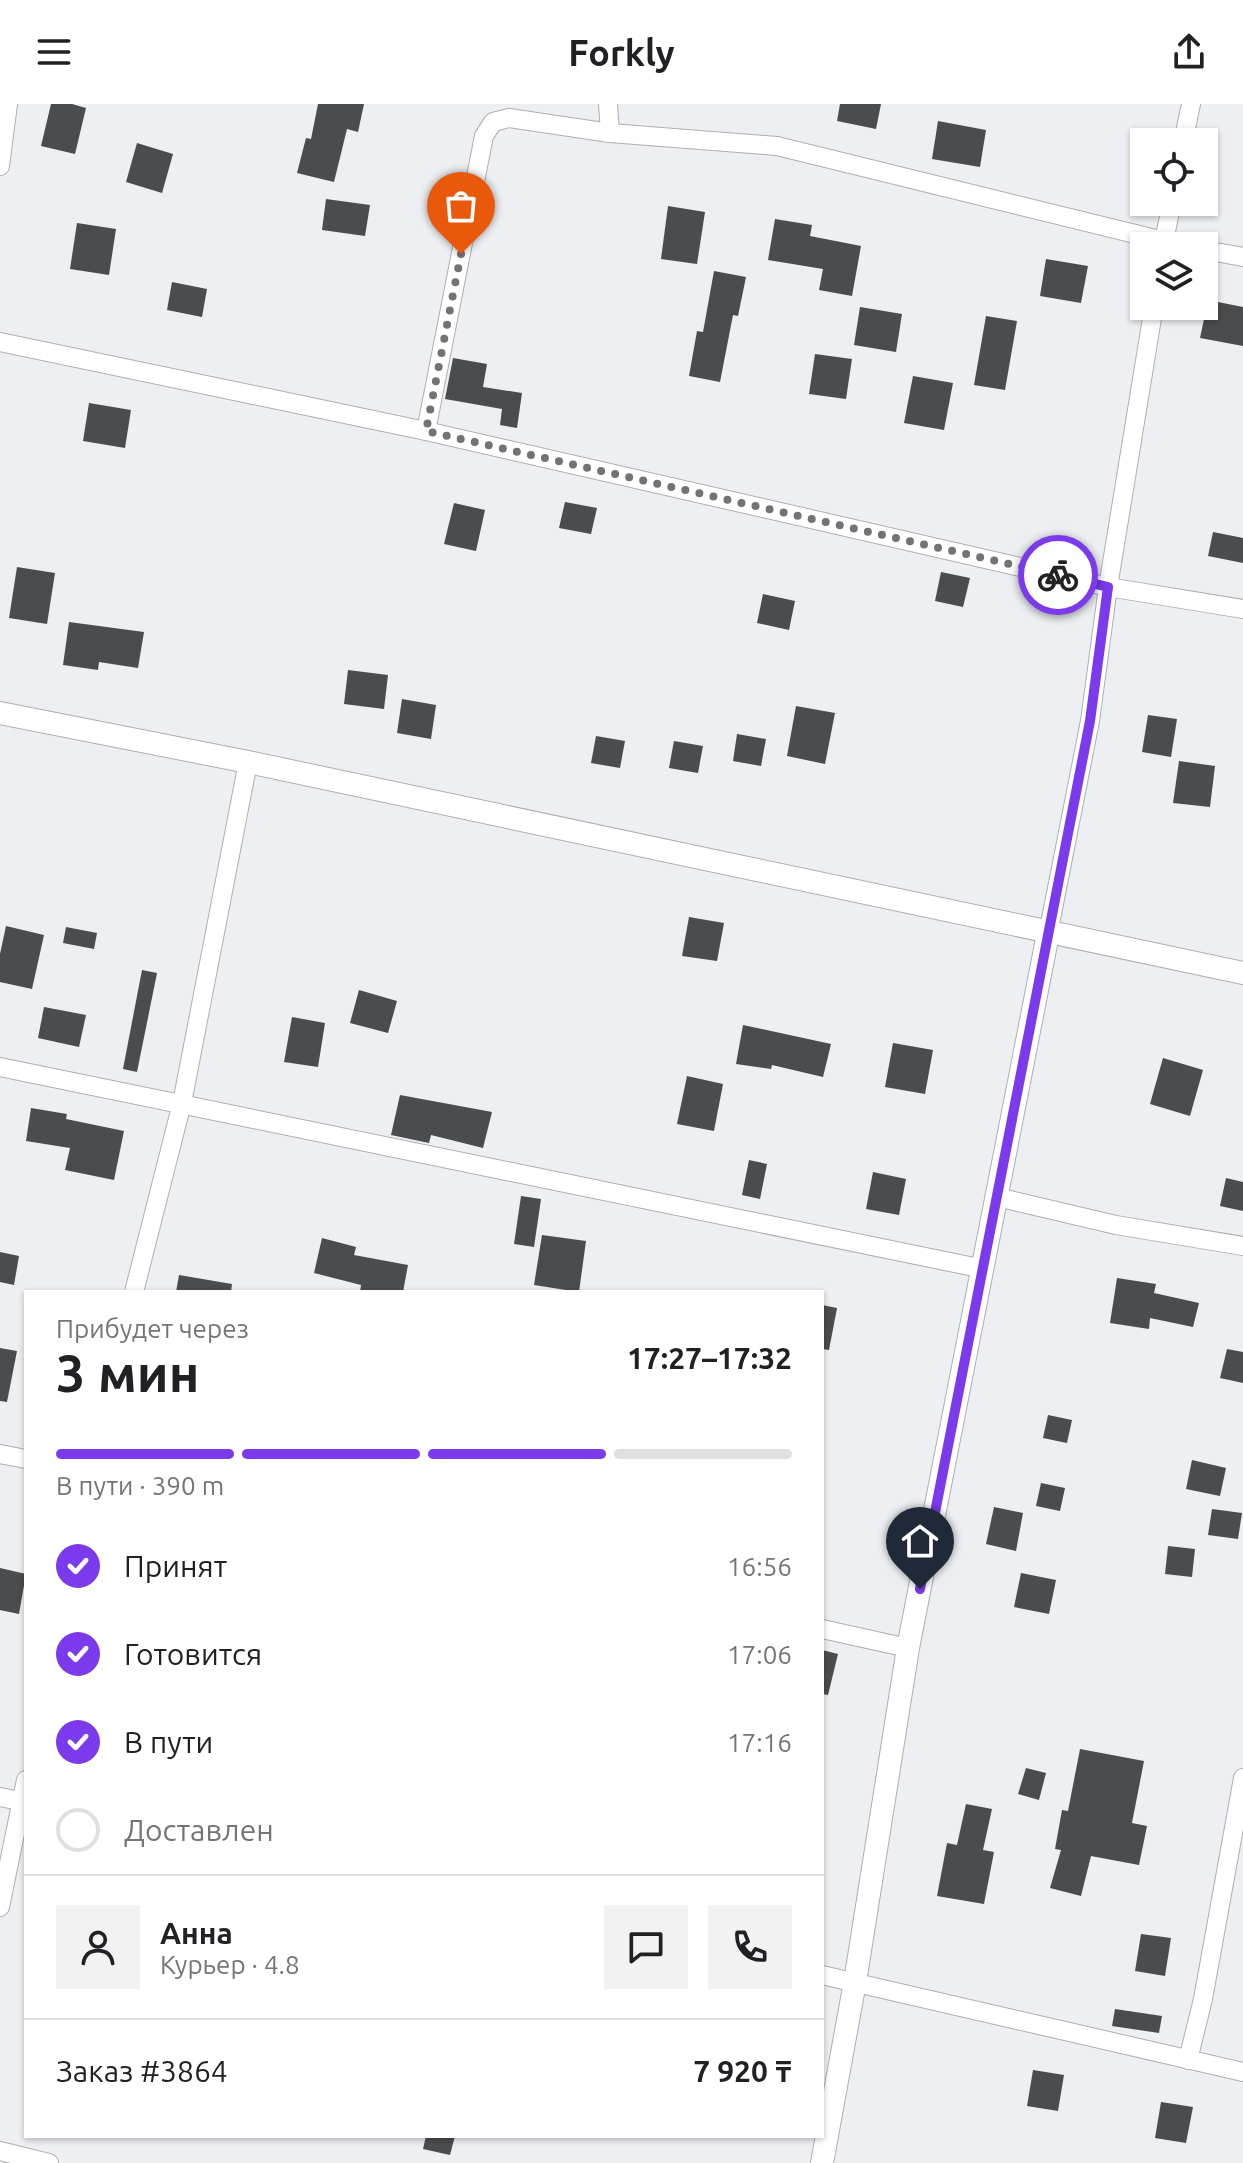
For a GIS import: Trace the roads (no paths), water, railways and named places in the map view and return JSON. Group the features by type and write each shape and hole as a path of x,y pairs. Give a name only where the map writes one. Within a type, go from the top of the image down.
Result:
{"street":[{"path":"0,166 8,104"},
{"path":"608,104 610,133"},
{"path":"1186,128 1191,104"},
{"path":"426,431 484,136 493,122 509,118 610,133 777,146 1130,235"},
{"path":"1218,253 1243,257"},
{"path":"822,2163 855,1982 908,1648 1090,721 1108,587 1152,320"},
{"path":"0,342 426,431 1108,587 1243,609"},
{"path":"0,713 248,762 1243,973"},
{"path":"135,1290 182,1103 248,762"},
{"path":"0,1067 984,1269"},
{"path":"997,1197 1116,1225 1243,1246"},
{"path":"0,1454 24,1459"},
{"path":"824,1629 908,1648"},
{"path":"1188,2060 1203,1999 1243,1778"},
{"path":"0,1797 24,1802 0,1907"},
{"path":"824,1975 1243,2072"},
{"path":"0,2151 49,2163"}]}
